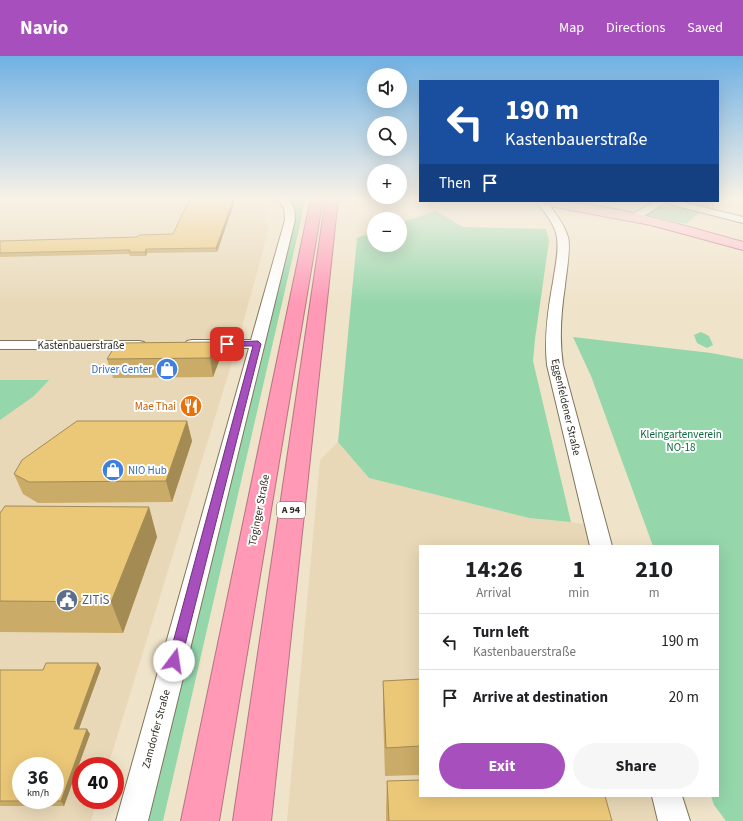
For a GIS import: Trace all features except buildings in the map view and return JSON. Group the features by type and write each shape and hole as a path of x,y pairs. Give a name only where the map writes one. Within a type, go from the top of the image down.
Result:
{"highway":[{"name":"Töginger Straße","path":"200,821 310,234"},
{"name":"A 94","path":"252,821 327,234"}],"main road":[{"path":"702,234 743,246"}],"street":[{"name":"Zamdorfer Straße","path":"132,821 286,234"},
{"name":"Eggenfeldener Straße","path":"562,234 564,242 554,324 554,353 573,438 601,545"},
{"name":"Kastenbauerstraße","path":"0,345 150,344"},
{"path":"180,344 258,344"},
{"path":"667,797 674,821"}],"shaded area":[{"path":"0,234 268,234 233,359 111,757 72,757 72,809 94,809 91,821 0,821"},
{"path":"338,442 369,478 529,518 571,522 605,528 610,545 419,545 419,797 684,797 691,821 287,821 320,460"}],"green space":[{"path":"292,234 298,234 163,821 148,821"},
{"path":"367,234 367,252 407,252 407,234 547,234 549,241 533,361 571,522 529,518 369,478 338,442 357,238"},
{"path":"701,332 709,336 713,345 707,348 697,343 694,335"},
{"name":"Kleingartenverein NO-18","path":"573,337 711,353 743,359 743,821 726,821 714,805 711,797 719,797 719,545 653,545 591,376"},
{"path":"0,380 49,380 34,396 0,420"}],"place":[{"name":"Driver Center","path":"167,369"},
{"name":"Mae Thai","path":"191,406"},
{"name":"NIO Hub","path":"113,470"},
{"name":"ZITiS","path":"67,600"}],"route":[{"path":"174,661 258,344 227,344"}]}
